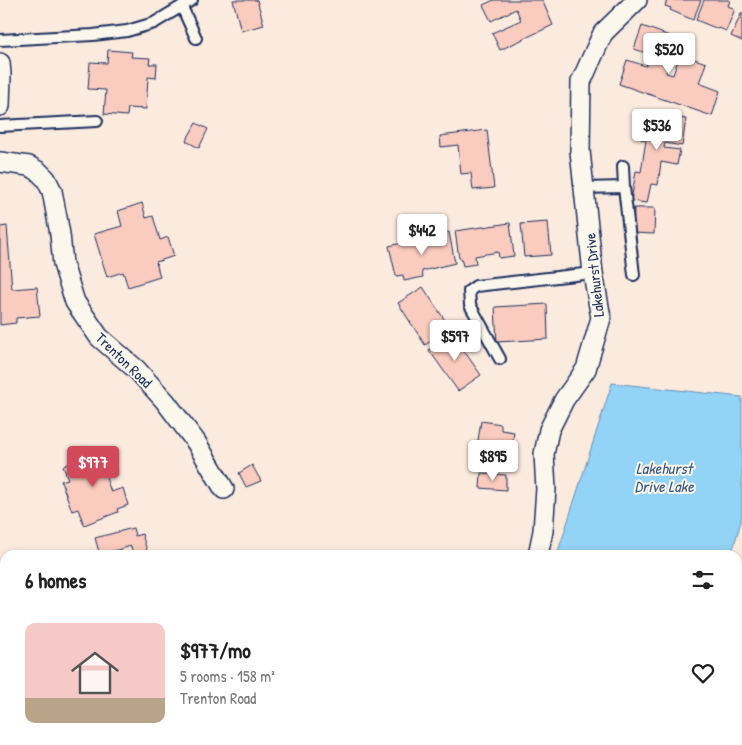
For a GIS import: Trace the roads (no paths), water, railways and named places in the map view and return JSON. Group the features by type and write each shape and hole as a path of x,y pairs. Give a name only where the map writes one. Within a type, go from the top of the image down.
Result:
{"street":[{"name":"Lakehurst Drive","path":"539,550 543,531 546,489 544,454 549,430 564,400 586,369 601,318 593,273 580,151 581,82 603,33 637,0"},
{"path":"0,63 0,106"},
{"name":"Trenton Road","path":"0,162 29,166 46,179 52,190 63,264 75,302 98,337 137,370 165,401 196,442 224,489"}],"lane":[{"path":"0,40 93,35 127,31 154,23 192,0"},
{"path":"182,7 196,38"},
{"path":"0,126 97,121"},
{"path":"623,166 634,275"},
{"path":"584,188 624,187"},
{"path":"500,359 470,304 469,291 476,286 593,273"}],"water":[{"name":"Lakehurst Drive Lake","path":"612,383 742,397 742,518 732,550 559,550"}]}
